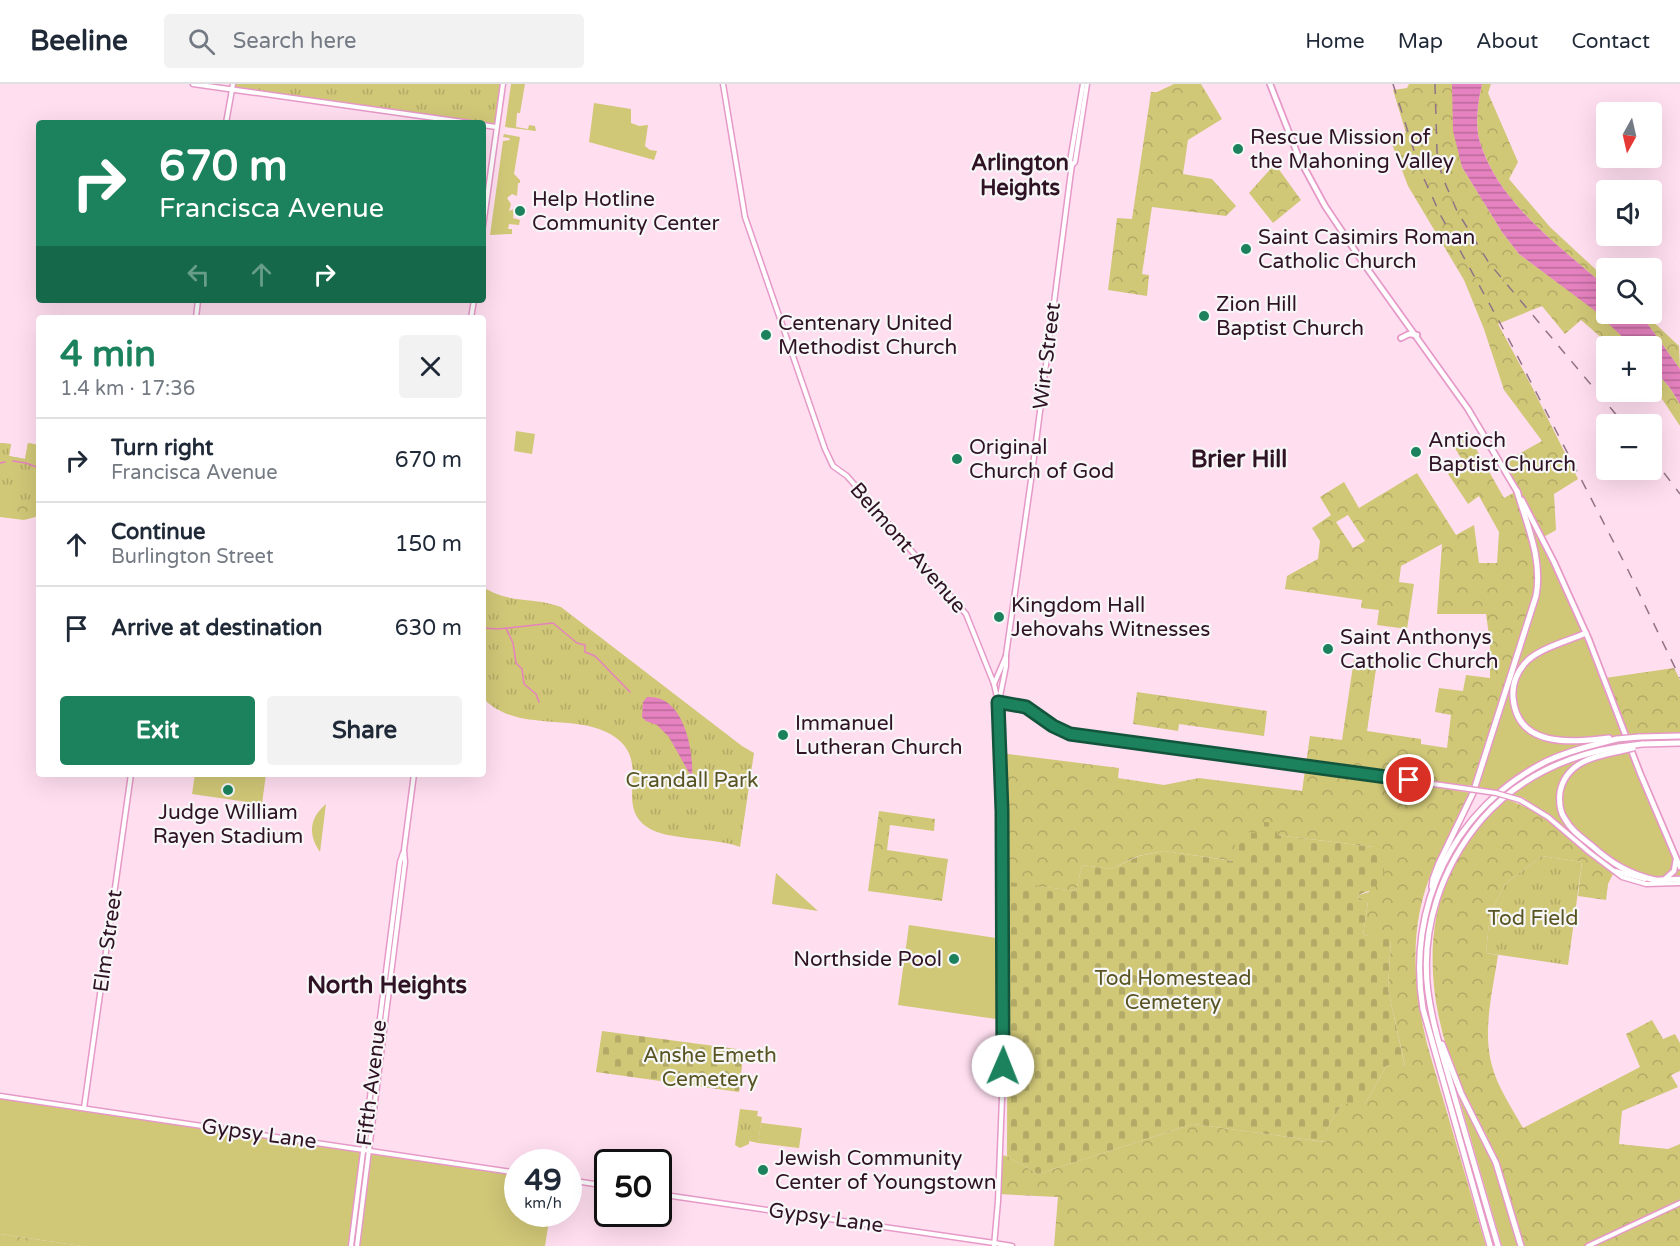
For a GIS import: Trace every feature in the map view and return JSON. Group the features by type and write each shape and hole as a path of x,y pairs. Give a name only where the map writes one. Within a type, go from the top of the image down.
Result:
{"highway":[{"path":"1432,889 1431,884 1436,871 1473,793 1536,596 1539,577 1534,546 1517,491"},
{"path":"1586,633 1538,653 1527,661 1515,680 1513,691 1519,718 1526,726 1544,738 1567,741 1680,736"},
{"path":"1490,1246 1434,1052 1421,995 1419,952 1432,889 1444,862 1461,836 1475,817 1502,790 1532,769 1562,755 1617,739"},
{"path":"1498,1246 1436,1033 1428,993 1426,965 1428,939 1441,886 1461,846 1485,815 1501,799 1524,782 1551,766 1574,757 1642,744 1680,743"},
{"path":"1620,749 1593,757 1576,766 1563,782 1560,798 1561,810 1565,820 1574,831 1617,867 1655,880"},
{"path":"1436,1033 1446,1052 1461,1094 1496,1163 1521,1246"}],"main road":[{"path":"1270,84 1299,158 1321,199 1364,264 1468,409 1517,491 1554,562 1586,633 1640,773 1680,867"},
{"path":"1401,338 1409,334 1417,335"},
{"path":"1665,879 1674,871 1676,858"},
{"path":"1655,880 1680,879"}],"street":[{"path":"193,84 232,87 450,120"},
{"path":"486,203 503,84"},
{"name":"Belmont Avenue","path":"723,84 745,217 825,449 833,466 847,476 966,614 994,684 998,702 1002,811 1004,1046 994,1245"},
{"name":"Wirt Street","path":"998,702 1006,666 1072,165 1070,161 1083,84"},
{"name":"Wirt Street","path":"1072,165 1075,162 1087,84"},
{"path":"226,120 232,87"},
{"path":"486,125 496,127"},
{"name":"Wirt Street","path":"994,684 1006,655"},
{"path":"998,702 1026,707 1053,726 1070,734 1496,793 1520,800 1548,817 1623,877 1637,883 1680,884"},
{"name":"Elm Street","path":"84,1108 131,777"},
{"name":"Fifth Avenue","path":"357,1246 414,777"},
{"name":"Fifth Avenue","path":"351,1246 400,861 404,850"},
{"path":"1615,870 1638,878 1655,880"},
{"name":"Gypsy Lane","path":"0,1096 504,1171"},
{"name":"Gypsy Lane","path":"672,1196 1012,1246"},
{"path":"1588,1246 1680,1203"}],"green space":[{"path":"233,84 503,84 496,127 486,125 486,120 449,120 231,89"},
{"path":"511,84 525,84 520,113 517,113 516,127 528,129 529,125 535,126 536,131 505,127"},
{"path":"1174,84 1201,84 1222,119 1188,140 1183,174 1212,179 1236,206 1226,216 1152,207 1142,274 1149,275 1147,296 1108,290 1117,218 1132,219 1151,92 1157,92"},
{"path":"1409,84 1454,84 1462,167 1502,232 1519,254 1596,311 1596,324 1609,324 1622,336 1599,336 1581,320 1565,334 1542,306 1498,324 1578,479 1554,494 1556,530 1542,538 1519,495 1534,556 1534,594 1473,786 1455,784 1454,790 1471,793 1434,867 1420,910 1417,932 1416,977 1422,1022 1486,1246 1054,1246 1058,1197 998,1194 1000,1155 1007,1156 1038,1174 1193,1124 1325,1142 1328,1127 1342,1104 1365,1104 1387,1065 1405,1066 1388,989 1391,940 1363,935 1368,902 1358,900 1359,895 1369,892 1374,847 1277,835 1264,822 1264,827 1234,861 1164,851 1138,856 1111,869 1082,865 1076,891 1003,882 1000,753 1119,768 1118,778 1164,785 1199,778 1302,791 1310,736 1342,740 1354,659 1377,662 1367,731 1421,739 1421,744 1447,748 1451,715 1435,712 1439,688 1463,691 1466,675 1490,678 1490,642 1486,614 1437,614 1442,544 1401,566 1399,582 1414,584 1407,629 1377,625 1379,610 1361,608 1362,600 1285,589 1287,576 1318,559 1320,541 1312,528 1331,515 1320,497 1344,482 1359,508 1417,473 1456,535 1474,525 1479,563 1497,563 1499,532 1479,496 1468,504 1448,474 1464,463 1450,440 1466,431 1504,498 1517,491 1501,464 1542,441 1504,390 1484,329 1464,280 1408,186 1390,139 1406,133 1393,90 1407,88","holes":["1348,515 1365,541 1353,548 1336,522"]},
{"path":"1482,84 1491,84 1488,93 1518,162 1509,179 1550,227 1596,270 1596,278 1550,239 1515,203 1500,183 1479,139 1477,125"},
{"path":"594,103 631,109 631,123 639,126 648,125 645,146 657,151 654,160 589,142"},
{"path":"504,134 520,137 514,174 520,183 518,183 517,196 512,194 507,198 511,204 509,211 514,209 513,218 520,220 519,225 509,224 508,229 512,229 512,234 490,235 503,141 510,140 503,137"},
{"path":"1275,164 1301,200 1273,223 1249,193"},
{"path":"1648,324 1656,324 1679,346 1680,369 1662,344 1662,336 1656,336"},
{"path":"1662,379 1680,404 1680,426 1662,399"},
{"path":"516,431 535,434 532,454 514,451"},
{"path":"0,443 11,444 9,456 25,459 28,443 36,444 36,517 24,520 0,517"},
{"path":"0,443 11,444 9,456 25,459 28,443 36,444 36,503 3,498 2,505 0,505"},
{"path":"1517,491 1570,596 1680,867 1680,879 1655,880 1615,870 1524,798 1478,787 1540,585 1536,550"},
{"name":"Crandall Park","path":"486,589 503,596 561,607 754,753 740,847 666,835 647,827 637,818 633,807 633,769 630,757 624,745 612,735 597,728 512,716 486,700"},
{"path":"1674,668 1680,680 1680,736 1627,739 1605,678"},
{"path":"1137,692 1267,711 1264,736 1179,724 1178,731 1133,724"},
{"name":"Judge William Rayen Stadium","path":"195,777 266,777 262,804 192,794"},
{"path":"1507,799 1548,817 1615,870 1608,884 1606,900 1578,896 1582,862 1542,856 1505,884 1490,914 1486,953 1498,955 1491,996 1488,1038 1492,1066 1498,1082 1523,1128 1640,1067 1626,1034 1652,1020 1663,1039 1675,1034 1680,1043 1680,1071 1671,1075 1678,1087 1622,1111 1619,1144 1668,1149 1680,1144 1680,1246 1524,1246 1497,1159 1459,1082 1446,1044 1437,1006 1433,968 1434,931 1442,895 1456,860 1478,828"},
{"path":"326,804 320,852 313,839 312,827 316,815"},
{"path":"879,811 935,819 934,831 890,825 887,850 948,859 942,901 868,891"},
{"name":"Tod Homestead Cemetery","path":"1264,822 1278,823 1277,835 1374,847 1378,852 1384,869 1381,880 1372,889 1359,895 1358,900 1368,901 1363,935 1391,939 1388,989 1405,1067 1387,1065 1365,1104 1342,1104 1328,1127 1326,1142 1193,1124 1038,1174 1007,1156 1008,882 1076,891 1082,865 1111,869 1139,856 1164,851 1233,861 1237,831 1256,833 1259,827 1264,827"},
{"path":"404,850 405,862 369,1150 504,1171 504,1227 548,1227 545,1246 82,1246 0,1234 0,1096 363,1149 400,862"},
{"name":"Tod Field","path":"1542,856 1582,862 1568,965 1486,953 1490,914 1505,884"},
{"path":"776,873 818,911 772,904"},
{"name":"Northside Pool","path":"909,925 1003,939 1003,1020 898,1005"},
{"name":"Anshe Emeth Cemetery","path":"602,1031 737,1049 743,1057 739,1092 596,1072"},
{"path":"1457,1091 1494,1163 1519,1246 1502,1246"},
{"path":"740,1109 758,1111 757,1116 762,1117 758,1143 749,1141 749,1144 740,1148 735,1145"},
{"path":"761,1123 802,1128 799,1148 758,1143"},
{"path":"0,1234 82,1246 0,1246"}],"shaded area":[{"path":"1452,84 1482,84 1477,125 1479,139 1488,162 1515,203 1550,239 1596,278 1596,312 1519,254 1502,232 1462,167 1453,131"},
{"path":"1609,324 1648,324 1656,336 1621,336"},
{"path":"1662,344 1680,369 1680,404 1662,379"},
{"path":"647,697 660,699 678,714 688,740 692,778 669,737 657,725 642,717 643,702"}],"waterway":[{"path":"13,461 36,467"},
{"path":"0,463 5,462"},
{"path":"486,628 499,629 553,623 577,643 585,645 585,652 595,656 630,692"},
{"path":"506,628 513,643 516,663 522,669 524,684 536,694 539,702"}],"railway":[{"path":"1393,84 1420,170 1441,216 1506,334 1627,568 1680,678"},
{"path":"1435,84 1437,152 1442,176 1457,211 1489,263 1616,414"},
{"path":"1662,470 1680,494"}],"place":[{"name":"Rescue Mission of the Mahoning Valley","path":"1238,149"},
{"name":"Help Hotline Community Center","path":"520,211"},
{"name":"Saint Casimirs Roman Catholic Church","path":"1246,249"},
{"name":"Zion Hill Baptist Church","path":"1204,316"},
{"name":"Centenary United Methodist Church","path":"766,335"},
{"name":"Antioch Baptist Church","path":"1416,452"},
{"name":"Original Church of God","path":"957,459"},
{"name":"Kingdom Hall Jehovahs Witnesses","path":"999,617"},
{"name":"Saint Anthonys Catholic Church","path":"1328,649"},
{"name":"Immanuel Lutheran Church","path":"783,735"},
{"name":"Judge William Rayen Stadium","path":"228,790"},
{"name":"Northside Pool","path":"954,959"},
{"name":"Jewish Community Center of Youngstown","path":"763,1170"}],"district":[{"name":"Arlington Heights","path":"1020,176"},
{"name":"Brier Hill","path":"1239,459"},
{"name":"North Heights","path":"387,985"}],"route":[{"path":"1003,1066 1002,811 998,702 1026,707 1043,720 1070,734 1409,780"}]}
